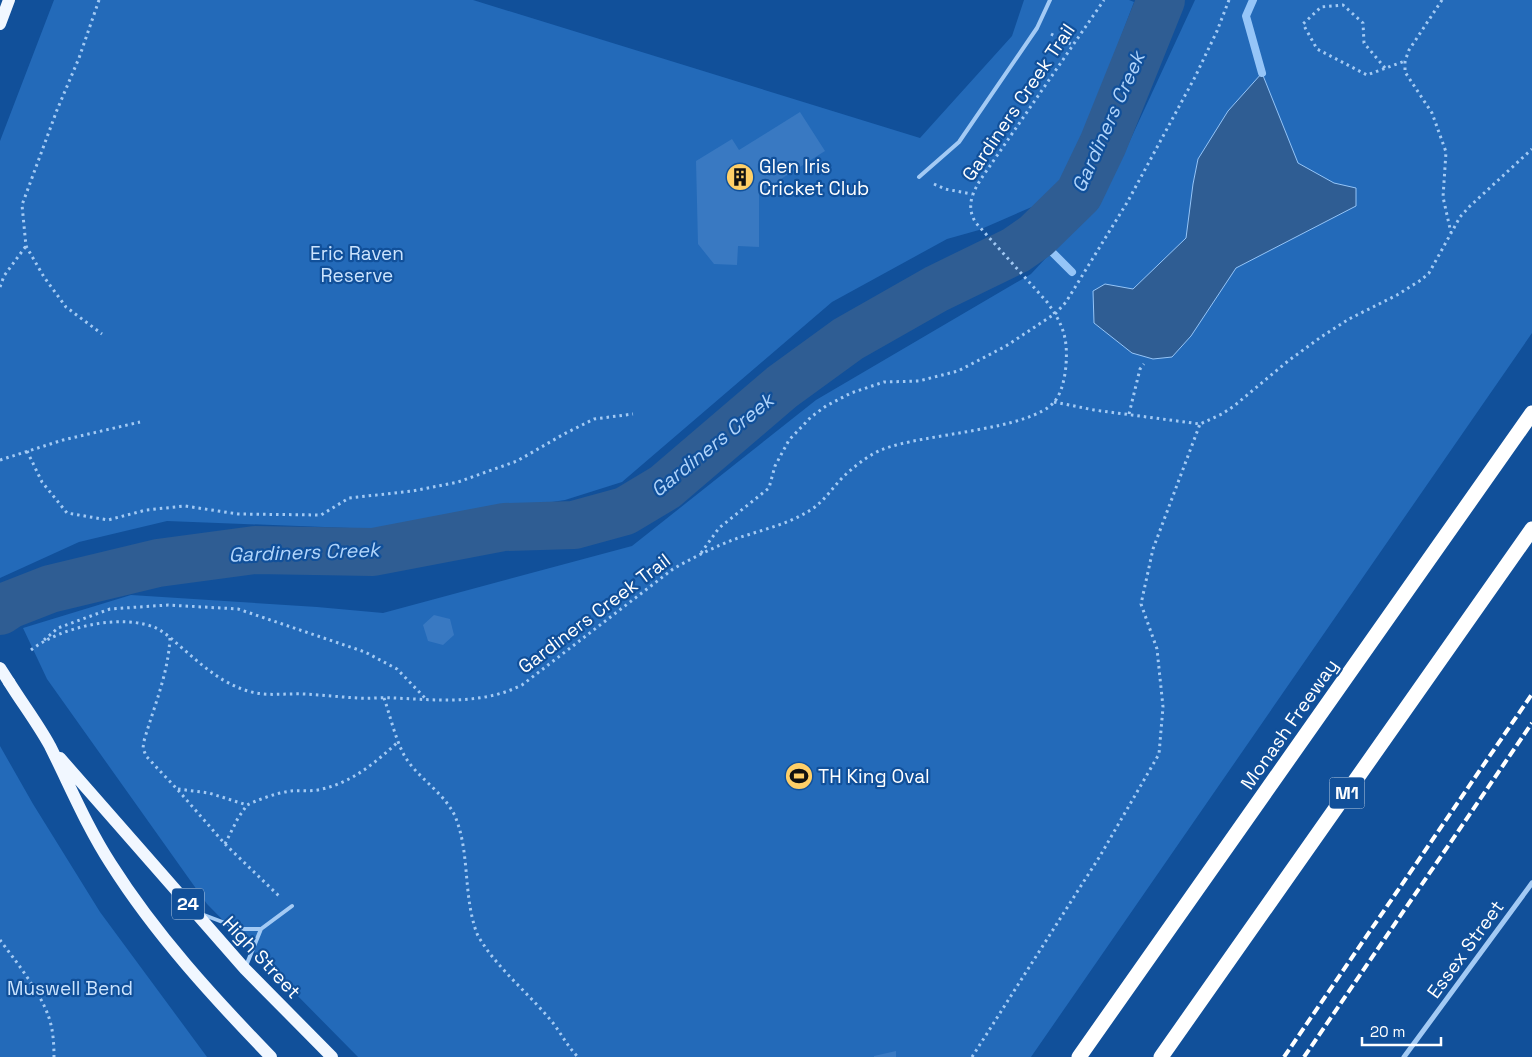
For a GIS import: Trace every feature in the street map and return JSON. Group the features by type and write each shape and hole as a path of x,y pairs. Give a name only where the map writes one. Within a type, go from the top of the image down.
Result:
{"highway":[{"name":"Monash Freeway","path":"1080,1057 1532,413"},
{"name":"M1","path":"1161,1057 1532,529"}],"main road":[{"path":"0,24 9,0"},
{"name":"High Street","path":"0,668 49,744 90,830 131,893 205,987 271,1057"},
{"name":"High Street","path":"49,744 245,969 332,1057"}],"street":[{"name":"Essex Street","path":"1404,1057 1532,883"}],"lane":[{"path":"919,177 959,142 1037,28 1050,0"},
{"path":"245,969 262,929 292,906"},
{"path":"195,912 241,928 262,929"}],"path":[{"path":"99,0 79,58 57,110 22,205 26,246 44,277 66,307 102,334"},
{"name":"Gardiners Creek Trail","path":"1056,313 976,223 970,208 972,194 982,176 1104,0"},
{"path":"700,554 719,528 769,488 776,466 789,440 811,417 826,406 851,393 884,382 919,381 958,371 1006,346 1056,313 1066,302 1128,201 1195,77 1217,31 1229,0"},
{"path":"1442,0 1409,50 1405,61 1405,72 1432,112 1446,152 1442,197 1451,234"},
{"path":"1385,68 1364,44 1363,23 1343,5 1321,7 1302,24 1317,49 1367,75 1405,61"},
{"path":"1037,28 1073,45"},
{"path":"1056,313 1066,334 1067,352 1065,375 1054,402 1094,410 1200,424 1234,406 1320,337 1421,280 1429,273 1469,207 1532,149"},
{"path":"919,177 944,189 972,194"},
{"path":"0,287 4,276 26,246"},
{"path":"1129,414 1140,370 1144,364"},
{"name":"Gardiners Creek Trail","path":"32,650 40,643 67,632 92,625 122,622 138,623 158,629 209,671 231,685 249,692 271,695 302,694 448,701 485,698 508,692 522,685 673,569 700,554 737,538 786,522 809,511 820,503 843,477 861,461 880,450 903,442 1021,420 1042,411 1054,402"},
{"path":"27,451 42,482 67,513 108,520 146,510 185,506 238,514 321,515 349,498 413,491 458,482 517,461 594,418 633,414"},
{"path":"0,460 63,440 140,422"},
{"path":"972,1057 1100,856 1159,754 1162,707 1157,649 1141,604 1153,549 1200,424"},
{"path":"40,643 58,628 110,609 168,605 238,609 365,652 397,669 426,700"},
{"path":"170,638 169,657 163,686 147,730 143,748 146,756 225,844 280,897"},
{"path":"384,698 404,755 444,798 459,827 463,844 467,893 476,933 492,956 553,1022 569,1048 578,1057"},
{"path":"225,844 247,805 291,791 320,790 341,784 358,775 399,740"},
{"path":"177,789 209,793 247,805"},
{"path":"0,940 16,961 48,1014 52,1030 54,1057"}],"green space":[{"name":"Eric Raven Reserve","path":"54,0 473,0 920,138 1012,36 1024,0 1129,0 1134,2 1069,174 1034,206 979,230 947,239 832,302 622,482 565,500 375,529 167,521 79,542 0,578 0,141"},
{"path":"1195,0 1532,0 1532,333 1031,1057 358,1057 207,904 47,679 23,628 131,595 383,613 632,546 816,400 1031,274 1087,214 1114,175"},
{"name":"Muswell Bend","path":"0,746 33,804 100,912 207,1057 0,1057"}],"shaded area":[{"path":"1262,73 1298,163 1334,183 1356,188 1356,206 1236,268 1191,336 1172,357 1153,359 1132,353 1094,323 1093,291 1105,284 1133,289 1186,238 1198,159 1228,111"}],"building":[{"name":"Glen Iris Cricket Club","path":"800,112 825,151 759,193 759,247 738,246 737,265 714,264 698,244 696,161 732,139 739,150"},
{"path":"434,615 450,619 454,635 443,645 428,641 423,625"},
{"path":"896,1051 896,1057 874,1057 874,1056"}],"waterway":[{"name":"Gardiners Creek","path":"0,611 9,605 50,589 158,563 255,550 373,552 504,527 574,525 625,511 665,487 782,387 848,339 936,289 1016,250 1036,236 1079,194 1103,144 1161,0"},
{"path":"1253,0 1246,16 1262,73"},
{"path":"1036,236 1072,272"}],"railway":[{"path":"1284,1057 1532,694"},
{"path":"1304,1057 1532,723"}],"place":[{"name":"Glen Iris Cricket Club","path":"740,177"},
{"name":"TH King Oval","path":"799,776"}]}
